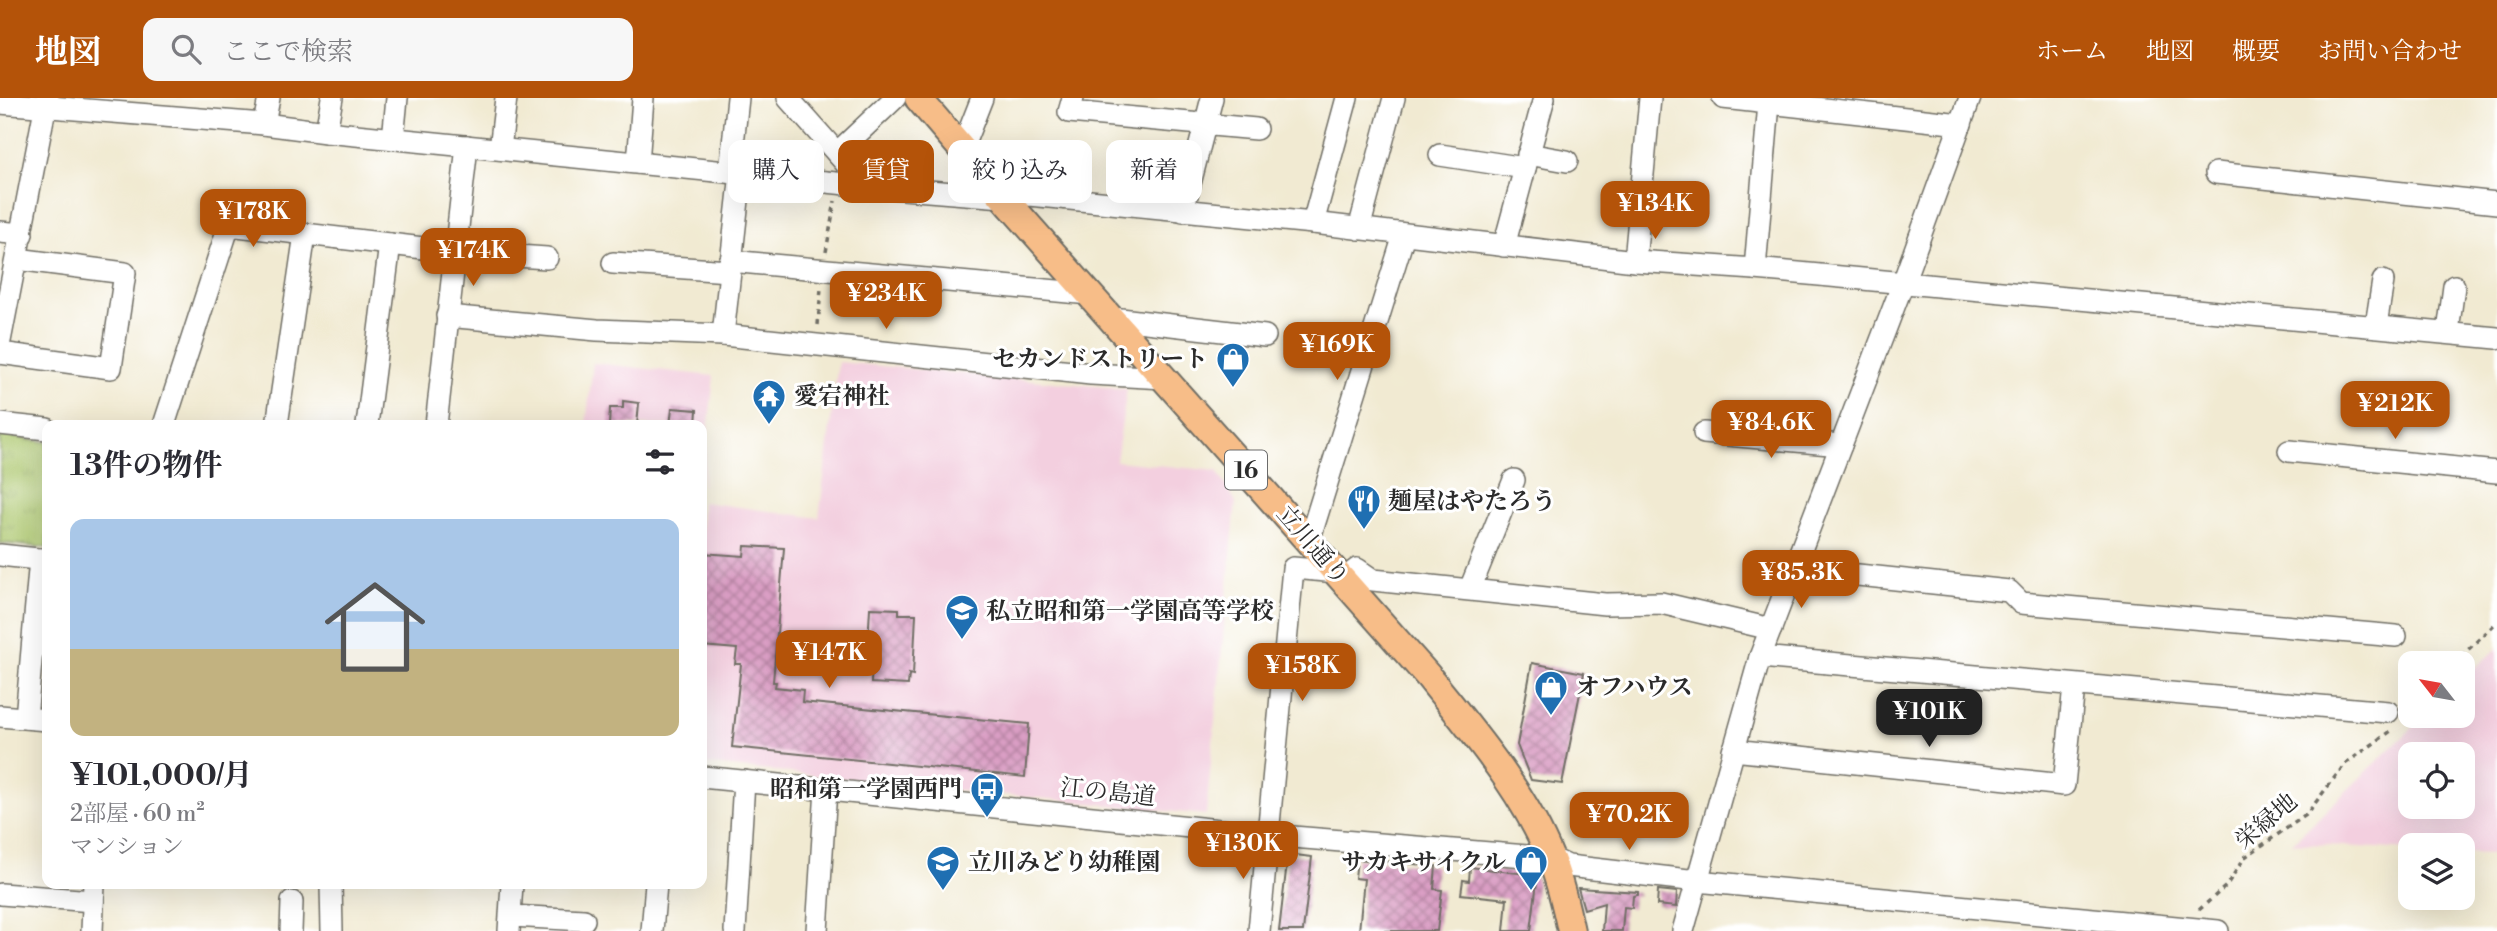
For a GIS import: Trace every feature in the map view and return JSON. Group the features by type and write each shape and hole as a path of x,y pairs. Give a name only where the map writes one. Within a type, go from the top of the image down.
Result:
{"main road":[{"name":"立川通り","path":"918,98 954,140"},
{"name":"立川通り","path":"1008,203 1428,676 1475,736 1532,819 1551,858 1572,931"}],"street":[{"path":"264,124 269,98"},
{"path":"326,132 332,98"},
{"path":"393,139 397,98"},
{"path":"500,149 506,98"},
{"path":"638,163 643,98"},
{"path":"737,140 738,98"},
{"path":"788,98 836,153 895,98"},
{"path":"966,140 982,98"},
{"path":"1073,98 1069,112 1256,129"},
{"path":"1183,211 1212,98"},
{"path":"1313,223 1347,98"},
{"path":"1359,229 1394,98"},
{"path":"1504,246 1544,98"},
{"path":"1634,261 1650,98"},
{"path":"1723,98 1961,124"},
{"path":"1683,931 1760,657 1903,283 1970,98"},
{"path":"0,103 167,107 326,132 728,171"},
{"path":"0,341 46,103"},
{"path":"1755,269 1769,103"},
{"path":"437,420 467,146"},
{"path":"1440,155 1567,161"},
{"path":"2216,173 2497,203"},
{"path":"1092,202 1313,223 1634,261 1755,269 2497,338"},
{"path":"723,335 734,203"},
{"path":"166,420 229,225 457,252 547,258"},
{"path":"0,232 22,234"},
{"path":"278,420 305,234"},
{"path":"1309,541 1404,235"},
{"path":"368,420 390,244"},
{"path":"0,353 111,368 125,272 17,259"},
{"path":"613,263 730,266 1090,294"},
{"path":"2376,325 2383,281"},
{"path":"2448,332 2454,286"},
{"path":"447,316 597,330 723,335 1091,374 1165,379"},
{"path":"1112,318 1265,336"},
{"path":"0,424 42,428"},
{"path":"1704,433 1842,445"},
{"path":"2289,451 2497,472"},
{"path":"1470,589 1514,480"},
{"path":"0,555 42,559"},
{"path":"1795,565 1858,575 2009,591 2021,603 2396,636"},
{"path":"1259,931 1293,568 1340,576 1357,569 1373,580 1605,604 1661,603 1771,629"},
{"path":"0,716 37,719 42,605"},
{"path":"1760,657 2074,686 2221,696 2395,718"},
{"path":"1733,750 2064,785 2074,686"},
{"name":"江の島道","path":"707,777 1268,835 1551,858 1567,866 1698,881 2218,931"},
{"path":"735,931 744,781"},
{"path":"817,931 826,789"},
{"path":"331,889 332,931"},
{"path":"512,889 510,923 584,920"},
{"path":"652,931 656,889"},
{"path":"1,894 94,892 92,931"},
{"path":"291,931 292,902"}],"path":[{"path":"2467,651 2497,622"},
{"name":"栄緑地","path":"2179,928 2225,886 2245,858 2306,815 2345,764 2395,718"}],"shaded area":[{"name":"私立昭和第一学園高等学校","path":"838,362 1127,389 1116,461 1217,471 1236,502 1206,815 707,765 707,503 819,518"},
{"path":"593,363 714,376 707,441 707,420 587,420"},
{"path":"2497,648 2497,854 2475,853 2475,833 2398,833 2398,849 2292,843 2412,728 2475,728 2475,668"}],"green space":[{"path":"0,435 42,441 42,547 0,543"}],"building":[{"path":"623,401 639,403 637,420 609,420 610,408 623,408"},
{"path":"672,408 697,410 696,420 671,420"},
{"path":"745,546 784,548 773,682 776,682 775,687 803,690 802,702 1029,724 1025,777 732,747 741,664 735,664 737,649 707,646 707,553 744,556"},
{"path":"870,608 899,609 899,614 916,614 913,675 909,674 908,685 871,683 872,662 867,662"},
{"path":"1532,663 1584,673 1562,784 1531,780 1517,745"},
{"path":"1288,854 1312,857 1303,931 1279,931"},
{"path":"1357,859 1436,866 1434,889 1442,890 1437,931 1359,931 1364,879 1355,878"},
{"path":"1470,867 1534,875 1537,881 1531,931 1504,931 1507,899 1461,894 1463,880 1469,881"},
{"path":"1578,888 1638,892 1638,895 1633,896 1632,908 1624,907 1622,931 1602,931 1604,903 1584,909"},
{"path":"1658,890 1677,892 1676,907 1657,905"}],"place":[{"name":"セカンドストリート","path":"1233,389"},
{"name":"愛宕神社","path":"769,426"},
{"name":"麺屋はやたろう","path":"1364,531"},
{"name":"私立昭和第一学園高等学校","path":"962,641"},
{"name":"オフハウス","path":"1551,717"},
{"name":"昭和第一学園西門","path":"987,819"},
{"name":"立川みどり幼稚園","path":"943,892"},
{"name":"サカキサイクル","path":"1531,892"}]}
